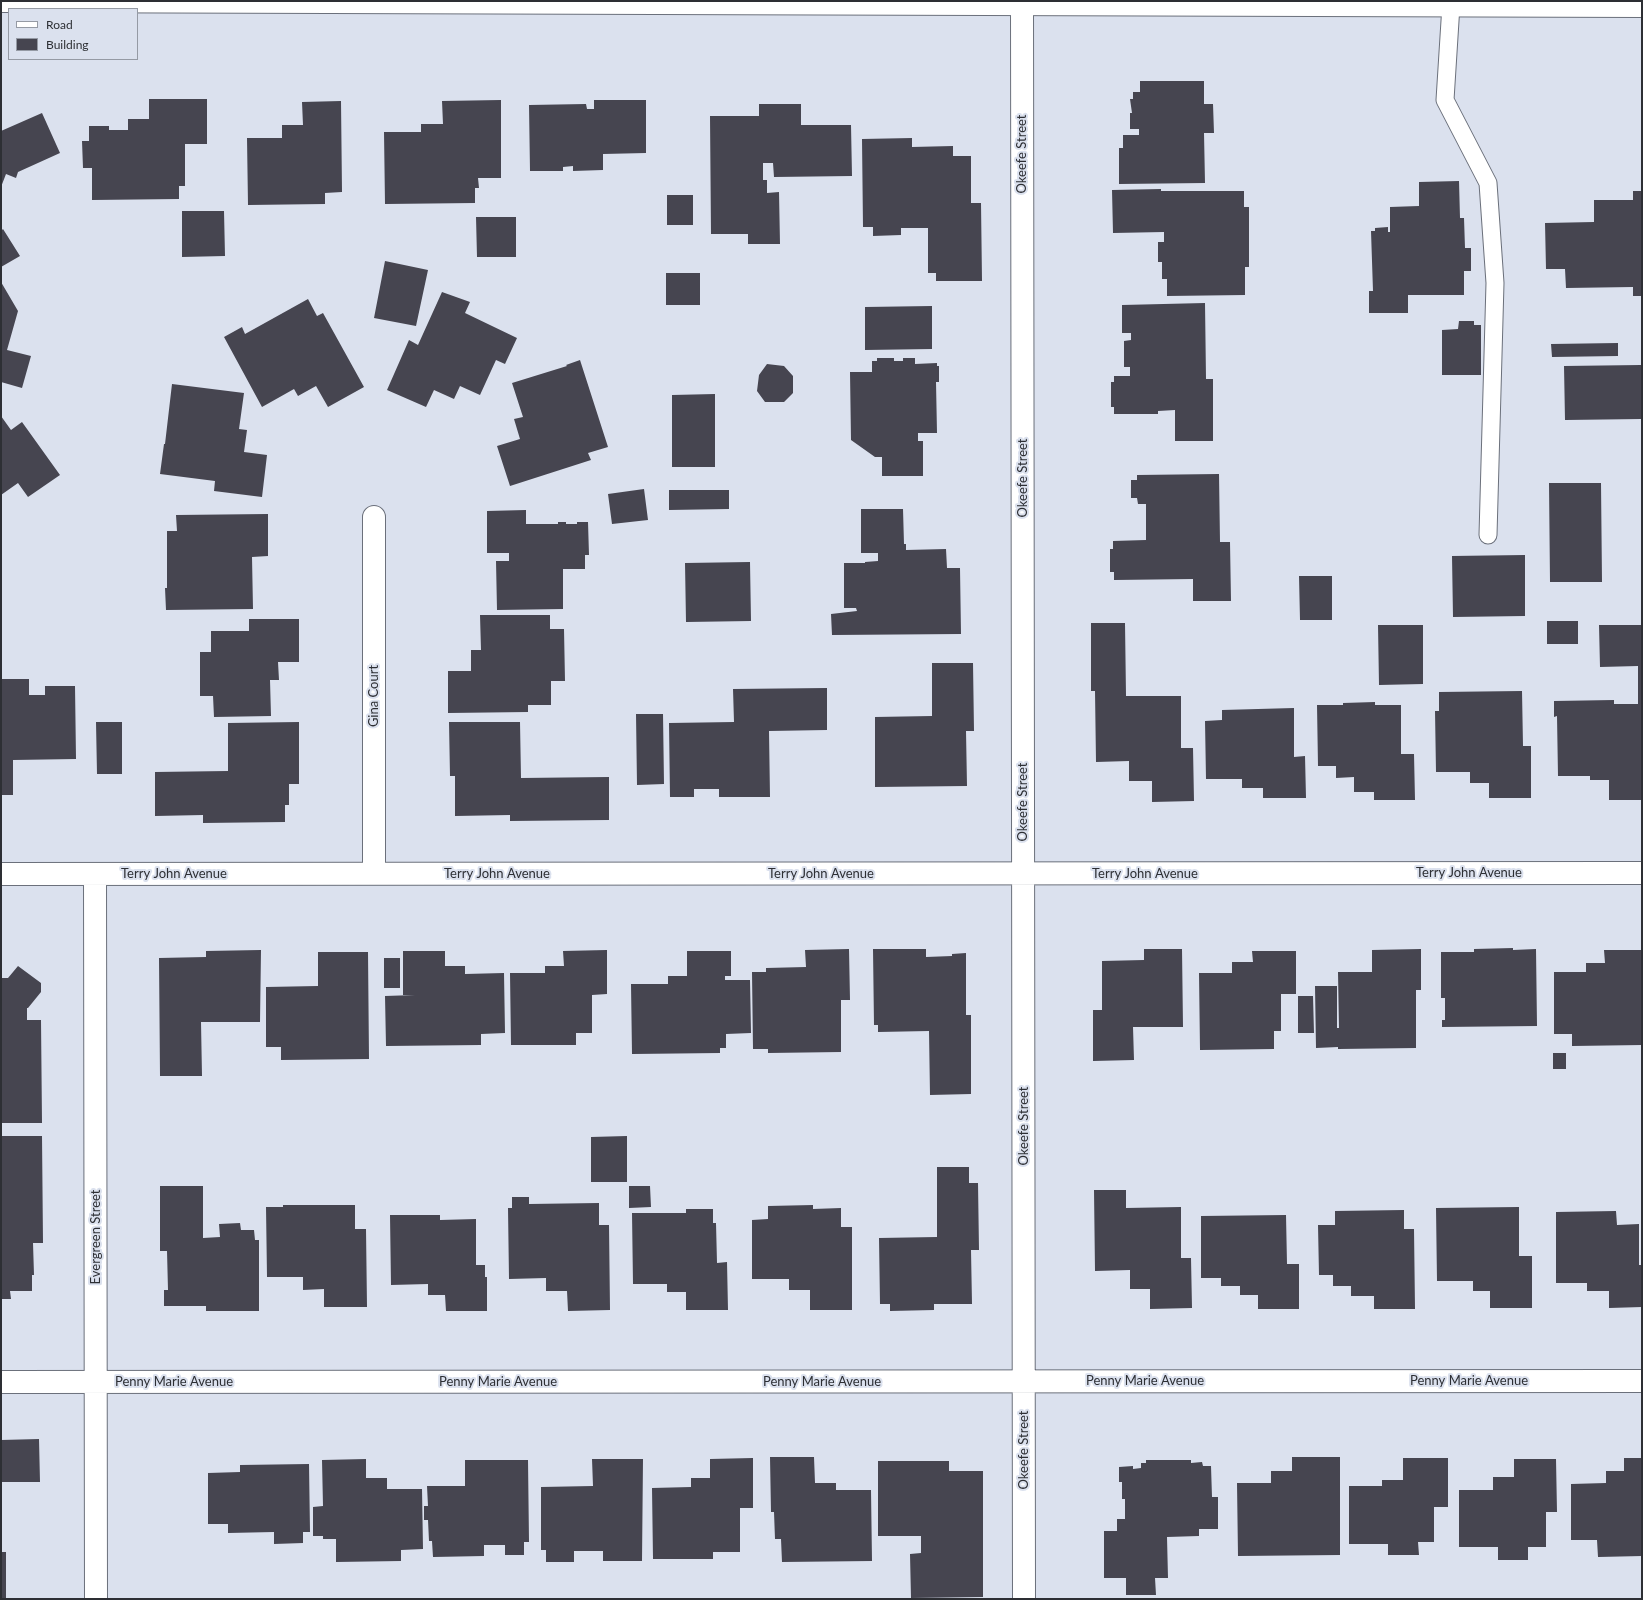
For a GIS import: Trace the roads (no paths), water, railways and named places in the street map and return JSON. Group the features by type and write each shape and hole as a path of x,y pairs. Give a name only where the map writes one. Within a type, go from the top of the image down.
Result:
{"street":[{"path":"1,1 1642,6"},
{"name":"Okeefe Street","path":"1024,1599 1023,874 1032,3"},
{"name":"Gina Court","path":"374,517 374,874"},
{"name":"Terry John Avenue","path":"1,874 1642,873"},
{"name":"Evergreen Street","path":"95,874 96,1599"},
{"name":"Penny Marie Avenue","path":"1,1382 1642,1381"}],"lane":[{"path":"1451,5 1445,100 1488,183 1495,283 1488,535"}]}
